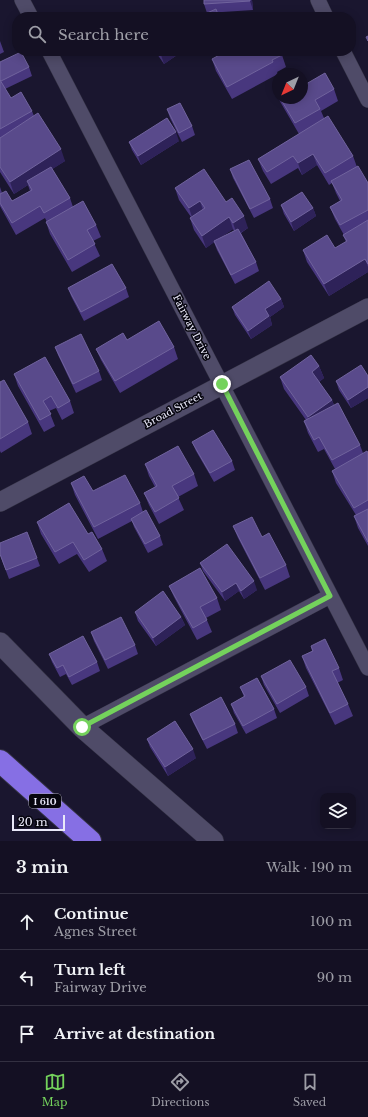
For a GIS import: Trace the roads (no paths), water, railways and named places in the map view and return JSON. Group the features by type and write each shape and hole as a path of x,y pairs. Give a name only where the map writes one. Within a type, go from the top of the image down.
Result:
{"highway":[{"name":"I 610","path":"0,760 90,841"}],"main road":[{"path":"0,643 82,727 213,841"}],"street":[{"path":"22,0 28,12"},
{"path":"318,0 324,12"},
{"name":"Fairway Drive","path":"52,56 368,668"},
{"path":"346,56 368,100"},
{"name":"Broad Street","path":"0,502 368,308"},
{"path":"82,727 330,596"}]}
